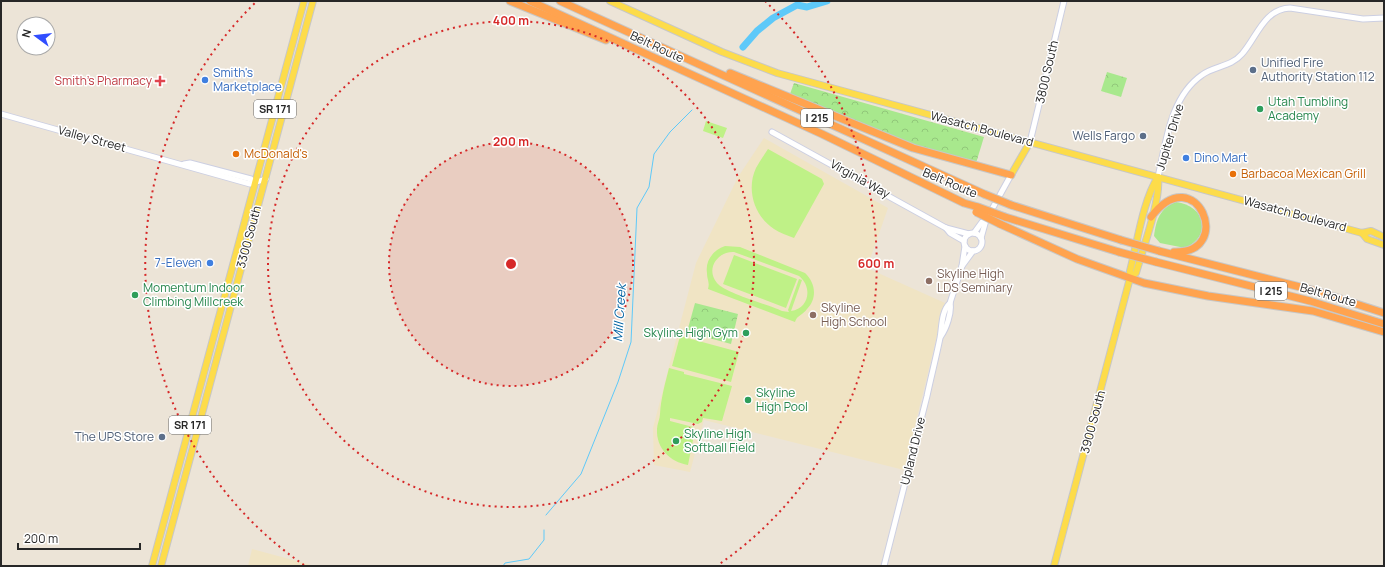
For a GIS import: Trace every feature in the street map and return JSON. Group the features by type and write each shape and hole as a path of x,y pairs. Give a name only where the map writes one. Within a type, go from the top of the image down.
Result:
{"highway":[{"path":"510,1 585,32 662,61"},
{"name":"Belt Route","path":"530,1 822,134 977,209 1119,252 1310,301 1384,324"},
{"name":"Belt Route","path":"560,1 1011,205 1121,240 1316,291 1384,313"},
{"path":"649,42 749,80 913,148 1011,175"},
{"path":"1151,217 1161,206 1170,200 1184,198 1193,201 1199,206 1206,220 1204,235 1192,249 1183,252 1160,251"},
{"path":"977,209 1000,224 1077,259 1130,278 1161,287 1208,296 1313,311 1384,332"}],"main road":[{"name":"3300 South","path":"152,566 304,1"},
{"name":"3300 South","path":"161,566 313,1"},
{"name":"Wasatch Boulevard","path":"610,1 716,50 758,67 1362,233 1371,231 1384,237"},
{"path":"1011,175 1030,142"},
{"name":"3900 South","path":"1130,278 1136,273 1159,188 1158,177"},
{"name":"3900 South","path":"1054,566 1130,278 1130,271 1144,214 1152,186 1158,177"},
{"name":"Wasatch Boulevard","path":"1362,233 1367,239 1384,245"}],"street":[{"name":"3800 South","path":"1030,142 1064,1"},
{"name":"Jupiter Drive","path":"1158,177 1174,114 1186,90 1203,74 1238,59 1265,20 1272,14 1283,9 1290,8 1363,19 1384,18"},
{"name":"Valley Street","path":"1,114 183,164 189,168 250,184 255,183"},
{"name":"Virginia Way","path":"772,132 946,228 972,234"},
{"path":"972,234 981,238 986,220 1011,175"},
{"path":"255,183 266,179"},
{"path":"965,244 982,222 986,220"},
{"name":"Virginia Way","path":"946,228 950,233 973,251"},
{"name":"Upland Drive","path":"962,266 973,251 980,247 981,238"},
{"name":"Upland Drive","path":"884,566 928,396 931,374 941,336 945,330 949,315 947,314 950,303 962,266 965,244"},
{"name":"Upland Drive","path":"941,336 940,329 946,309 950,303"}],"shaded area":[{"name":"Skyline High School","path":"764,138 888,208 867,268 945,303 904,470 704,420 690,472 654,465 653,428 696,263 738,177"},
{"path":"252,549 315,566 248,566"}],"green space":[{"path":"1107,72 1127,78 1121,97 1101,91"},
{"path":"794,83 984,137 976,163 914,146 790,94"},
{"path":"706,121 727,128 723,138 703,131"},
{"path":"768,149 822,179 824,184 794,238 781,233 767,224 761,217 754,202 752,193 753,176 756,168"},
{"path":"1176,202 1194,209 1202,222 1202,229 1199,236 1194,242 1185,248 1160,243 1154,236 1160,215 1166,208"},
{"path":"725,246 740,247 805,273 811,281 814,290 813,300 810,305 795,322 708,289 707,264 711,256","holes":["728,252 734,252 799,276 803,281 806,286 807,297 802,306 791,311 802,280 799,279 788,310 789,312 782,311 729,291 717,283 712,272 718,258"]},
{"path":"734,255 797,279 786,308 723,284"},
{"path":"695,303 738,314 731,344 687,332"},
{"path":"680,336 739,352 731,382 672,366"},
{"path":"669,368 684,372 684,374 732,386 722,421 703,418 702,422 698,424 670,418 670,421 693,427 695,430 688,465 675,461 665,453 657,436 662,397"}],"waterway":[{"name":"Mill Creek","path":"743,47 757,31 773,18 797,5 807,7 827,1"},
{"name":"Mill Creek","path":"546,515 581,474 618,382 631,342 637,208 649,187 654,154 670,132 692,110"},
{"name":"Mill Creek","path":"503,566 505,563 529,559 544,540 544,530"}],"place":[{"name":"Unified Fire Authority Station 112","path":"1253,70"},
{"name":"Smith's Marketplace","path":"205,80"},
{"name":"Smith's Pharmacy","path":"160,81"},
{"name":"Utah Tumbling Academy","path":"1260,109"},
{"name":"Wells Fargo","path":"1143,136"},
{"name":"McDonald's","path":"236,154"},
{"name":"Dino Mart","path":"1186,158"},
{"name":"Barbacoa Mexican Grill","path":"1233,174"},
{"name":"7-Eleven","path":"210,263"},
{"name":"Skyline High LDS Seminary","path":"929,281"},
{"name":"Momentum Indoor Climbing Millcreek","path":"135,295"},
{"name":"Skyline High School","path":"813,315"},
{"name":"Skyline High Gym","path":"746,333"},
{"name":"Skyline High Pool","path":"748,400"},
{"name":"The UPS Store","path":"162,437"},
{"name":"Skyline High Softball Field","path":"676,441"}]}
